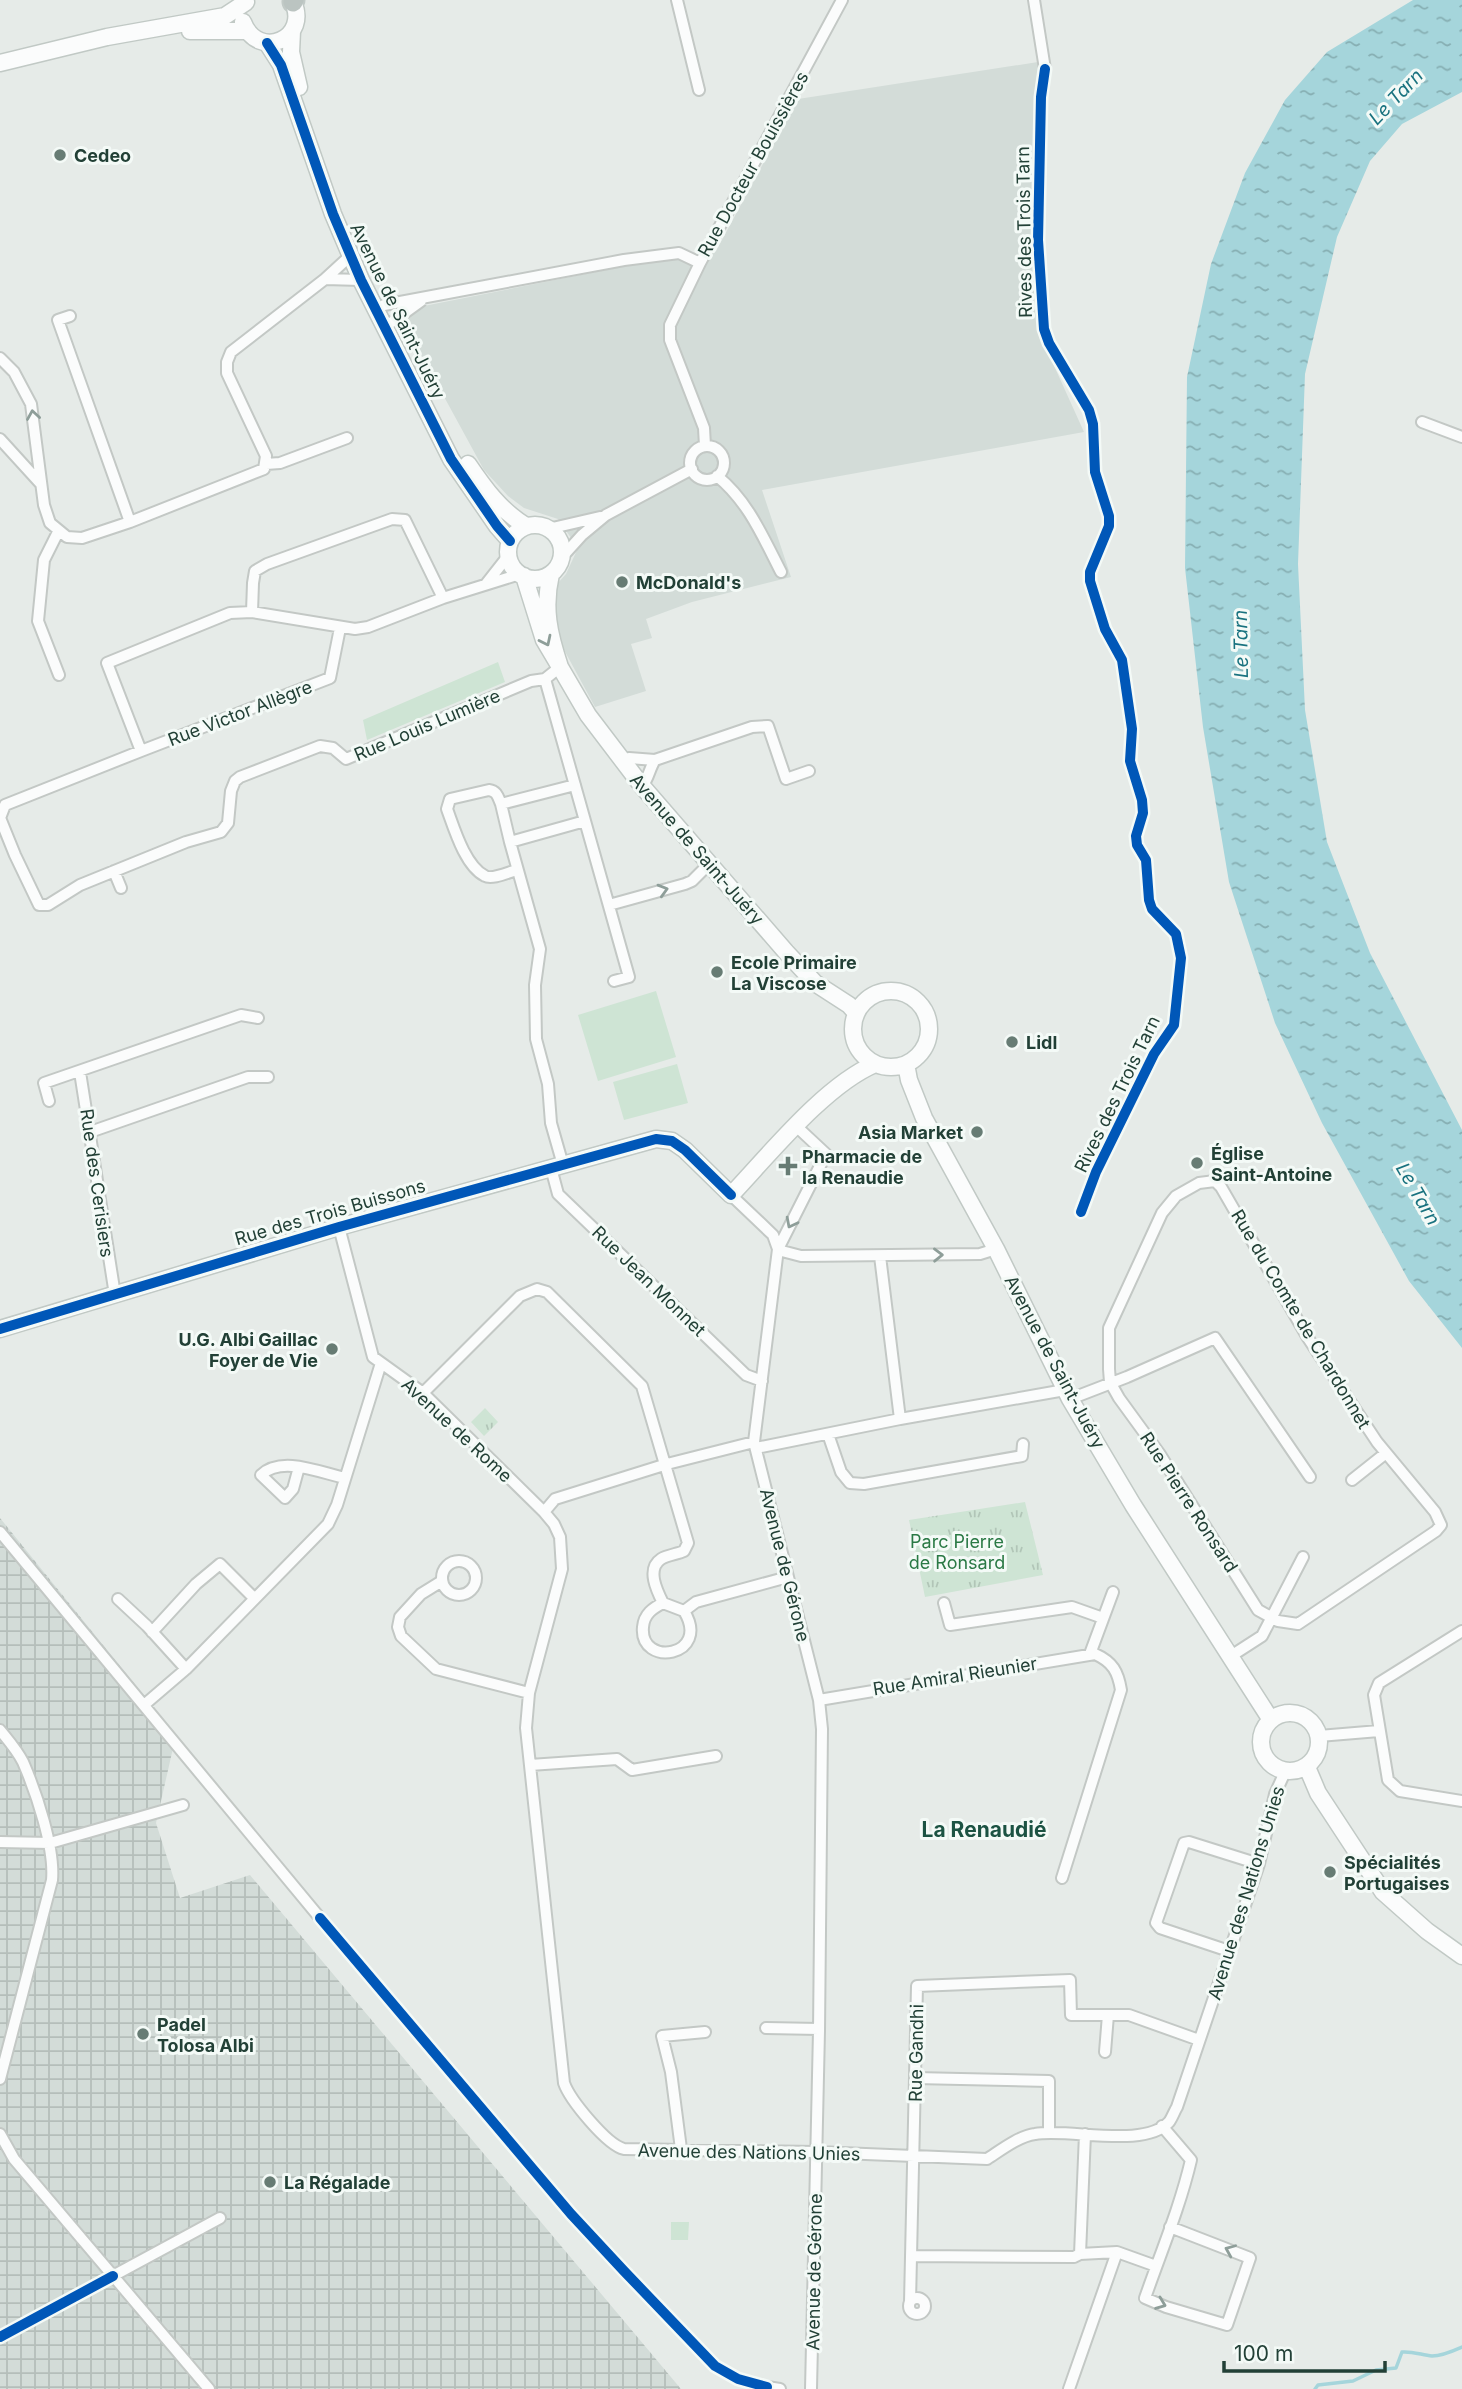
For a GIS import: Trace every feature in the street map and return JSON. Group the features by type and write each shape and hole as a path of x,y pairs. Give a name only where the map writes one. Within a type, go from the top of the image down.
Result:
{"main road":[{"path":"246,1 242,16 247,31 259,41 267,43 285,38 292,31"},
{"path":"0,63 107,37 225,16 246,1"},
{"name":"Avenue de Saint-Juéry","path":"293,1 297,16 292,31 291,52 296,79 342,212 392,322 462,457 496,503 509,516 526,526"},
{"path":"0,72 149,37 194,30 247,31"},
{"name":"Avenue de Saint-Juéry","path":"267,43 281,65 360,280 451,459 509,548"},
{"path":"526,526 548,528 559,538 563,556 558,567 551,574 538,579 522,575 514,569 509,548 514,534 526,526"},
{"name":"Avenue de Saint-Juéry","path":"551,574 546,615 560,667"},
{"name":"Avenue de Saint-Juéry","path":"522,575 544,640 588,715 622,762 815,983 856,1013"},
{"path":"883,991 907,994 923,1010 929,1031 922,1051 906,1064 889,1067 875,1064 864,1057 857,1046 852,1024 856,1013 862,1003 883,991"},
{"path":"832,1091 848,1071 853,1034"},
{"path":"731,1195 832,1091 859,1070 875,1064"},
{"name":"Avenue de Saint-Juéry","path":"906,1064 915,1098 996,1249 1068,1395 1133,1505 1271,1720"},
{"name":"Rue des Trois Buissons","path":"0,1329 339,1227 656,1139 672,1141 685,1150 731,1195"},
{"path":"1289,1713 1300,1714 1315,1726 1319,1736 1318,1753 1307,1767 1300,1770 1285,1772 1269,1763 1261,1746 1265,1727 1279,1715 1289,1713"},
{"path":"1307,1767 1318,1793 1383,1892 1427,1931 1462,1956"}],"street":[{"path":"677,0 699,90"},
{"name":"Rue Docteur Bouissières","path":"384,305 624,260 679,253 700,263 842,0"},
{"path":"1034,0 1045,69"},
{"path":"0,358 14,372 31,404 40,483 50,523 67,537 82,538 260,471 266,464 266,456 227,373 231,352 325,279 350,256"},
{"path":"700,263 670,325 670,340 704,428 705,446"},
{"path":"325,279 360,280"},
{"name":"Rue Docteur Bouissières","path":"392,322 422,300"},
{"path":"70,316 58,320 130,522"},
{"path":"1422,422 1462,437"},
{"path":"266,464 281,463 347,438"},
{"path":"0,439 40,483"},
{"path":"705,446 717,450 723,457 722,469 717,476 703,479 692,469 692,454 705,446"},
{"path":"563,556 606,515 692,469"},
{"path":"717,476 731,487 746,505 781,572"},
{"path":"548,528 606,515"},
{"path":"252,611 255,571 267,564 392,519 405,520 443,598"},
{"path":"58,531 44,560 38,621 59,675"},
{"path":"486,584 509,548"},
{"path":"141,751 107,663 230,613 252,611 355,629 368,627 486,584 522,575"},
{"name":"Rue Victor Allègre","path":"1,810 12,801 330,678 340,628"},
{"path":"560,667 545,678 629,977 614,981"},
{"name":"Rue Louis Lumière","path":"1,810 0,818 39,905 48,905 75,888 114,871 186,842 221,832 228,823 233,786 240,778 320,746 333,748 346,759 531,681 545,678"},
{"path":"622,762 629,758 654,760 752,727 768,726 786,779 808,771"},
{"path":"642,786 648,779 654,760"},
{"path":"517,870 491,877 483,875 460,846 447,808 450,799 493,790 501,804 575,785"},
{"name":"Rue Jean Monnet","path":"501,804 540,949 535,985 536,1039 548,1084 558,1194 746,1375 762,1381"},
{"path":"510,842 585,821"},
{"path":"609,905 685,884 692,881 710,863"},
{"path":"114,871 121,888"},
{"path":"49,1101 44,1083 241,1015 258,1018"},
{"name":"Rue des Cerisiers","path":"80,1072 115,1295"},
{"path":"90,1132 248,1077 268,1077"},
{"name":"Avenue de Gérone","path":"796,1126 826,1154 778,1249 755,1445 819,1700 822,1729 811,2389"},
{"name":"Rue du Comte de Chardonnet","path":"1110,1382 1109,1328 1162,1213 1176,1196 1199,1183 1215,1181 1221,1186 1308,1338 1386,1453 1435,1512 1441,1525 1298,1624 1278,1621 1271,1617"},
{"path":"731,1195 773,1236 778,1249 801,1256 980,1254 996,1249"},
{"name":"Avenue de Rome","path":"339,1227 373,1357 423,1393 544,1512"},
{"path":"880,1255 900,1419"},
{"path":"423,1393 520,1296 529,1290 547,1292 642,1386 688,1543 684,1551 662,1558 653,1576 663,1603 684,1611 691,1627 684,1647 668,1654 655,1651 644,1638 642,1630 648,1613 663,1603"},
{"path":"544,1512 555,1499 667,1464 900,1419 1068,1395 1110,1382 1214,1338 1310,1477"},
{"path":"144,1705 186,1669 328,1524 381,1363"},
{"name":"Rue Pierre Ronsard","path":"1110,1382 1159,1453 1258,1610 1271,1617"},
{"path":"828,1434 841,1472 850,1483 864,1484 1022,1456 1023,1444"},
{"path":"1352,1480 1386,1453"},
{"path":"299,1468 345,1478"},
{"name":"Avenue des Nations Unies","path":"544,1512 560,1537 562,1569 529,1693 526,1728 552,1991 565,2087 614,2146 624,2149 817,2152 987,2159 1004,2147 1032,2134 1151,2133 1168,2122 1177,2107 1259,1864 1275,1794 1285,1772"},
{"path":"0,1532 320,1918"},
{"path":"1231,1656 1262,1636 1303,1557"},
{"path":"152,1632 196,1584 220,1564 254,1598"},
{"path":"684,1611 695,1602 788,1577"},
{"path":"442,1581 421,1594 400,1617 398,1627 401,1636 436,1669 529,1693"},
{"path":"1062,1878 1121,1690 1118,1674 1107,1660 1090,1654 1112,1592"},
{"path":"118,1600 186,1669"},
{"path":"944,1603 950,1625 1072,1607 1103,1618"},
{"path":"1462,1631 1379,1684 1374,1695 1388,1780 1400,1791 1462,1801"},
{"name":"Rue Amiral Rieunier","path":"819,1700 1090,1654"},
{"path":"0,1730 23,1761 50,1843 52,1880 0,2079"},
{"path":"1319,1736 1379,1731"},
{"path":"530,1765 617,1759 632,1770 716,1756"},
{"path":"0,1842 50,1843 183,1805"},
{"path":"1229,1951 1160,1927 1156,1923 1184,1843 1189,1842 1259,1864"},
{"name":"Rue Gandhi","path":"910,2302 917,1986 1070,1980 1071,2015 1129,2015 1199,2040"},
{"path":"1105,2052 1108,2015"},
{"path":"766,2028 819,2029"},
{"path":"681,2149 671,2072 662,2036 705,2032"},
{"path":"915,2078 1049,2081 1049,2133"},
{"path":"1162,2126 1191,2160 1145,2298 1227,2325 1250,2258 1170,2227"},
{"path":"0,2134 14,2159 209,2389"},
{"path":"1080,2254 1085,2134"},
{"path":"0,2337 220,2218"},
{"path":"912,2256 1074,2257 1080,2254 1117,2252 1156,2266"},
{"path":"1069,2389 1117,2252"},
{"path":"767,2387 780,2389"}],"shaded area":[{"path":"1038,62 1035,250 1038,307 1046,348 1084,432 762,490 791,577 692,602 646,619 652,638 631,644 646,691 595,707 562,646 554,606 558,583 566,574 578,548 558,519 524,508 508,496 484,470 406,327 407,320 412,313 424,306 716,251 798,99"},
{"path":"0,1518 176,1735 156,1823 180,1898 250,1875 681,2389 0,2389"}],"green space":[{"path":"498,662 505,682 367,740 363,720"},
{"path":"656,991 676,1057 598,1081 578,1015"},
{"path":"677,1064 688,1103 624,1120 613,1082"},
{"path":"485,1408 498,1422 484,1436 471,1422"},
{"name":"Parc Pierre de Ronsard","path":"1025,1502 1043,1575 925,1597 909,1520"},
{"path":"671,2222 689,2222 688,2240 671,2240"}],"water":[{"name":"Le Tarn","path":"1413,0 1462,0 1462,92 1402,124 1370,161 1337,237 1305,374 1298,564 1305,710 1327,842 1370,953 1462,1130 1462,1348 1409,1281 1322,1123 1275,1023 1229,882 1203,727 1185,568 1187,377 1211,264 1245,173 1285,100 1327,52"}],"waterway":[{"path":"1315,2389 1318,2385 1353,2381 1376,2370 1396,2368 1402,2352 1436,2356 1462,2347"}],"cycle path":[{"path":"267,43 281,65 333,214 361,280 451,459 510,541"},
{"name":"Rives des Trois Tarn","path":"1045,69 1041,97 1038,240 1044,329 1049,343 1089,410 1093,424 1095,472 1109,516 1109,526 1090,572 1090,581 1105,629 1122,660 1132,729 1130,761 1142,800 1143,813 1136,836 1137,845 1146,860 1149,900 1152,909 1176,934 1181,958 1174,1025 1154,1054 1096,1172 1081,1212"},
{"path":"0,1329 339,1227 656,1139 672,1141 685,1150 731,1195"},
{"path":"320,1918 571,2214 624,2271 715,2366 738,2379 767,2387"},
{"path":"0,2337 113,2276"}],"place":[{"name":"Cedeo","path":"60,155"},
{"name":"McDonald's","path":"622,582"},
{"name":"Ecole Primaire La Viscose","path":"717,972"},
{"name":"Lidl","path":"1012,1042"},
{"name":"Asia Market","path":"977,1132"},
{"name":"Église Saint-Antoine","path":"1197,1163"},
{"name":"Pharmacie de la Renaudie","path":"788,1166"},
{"name":"U.G. Albi Gaillac Foyer de Vie","path":"332,1349"},
{"name":"Spécialités Portugaises","path":"1330,1872"},
{"name":"Padel Tolosa Albi","path":"143,2034"},
{"name":"La Régalade","path":"270,2182"}],"district":[{"name":"La Renaudié","path":"984,1829"}]}
